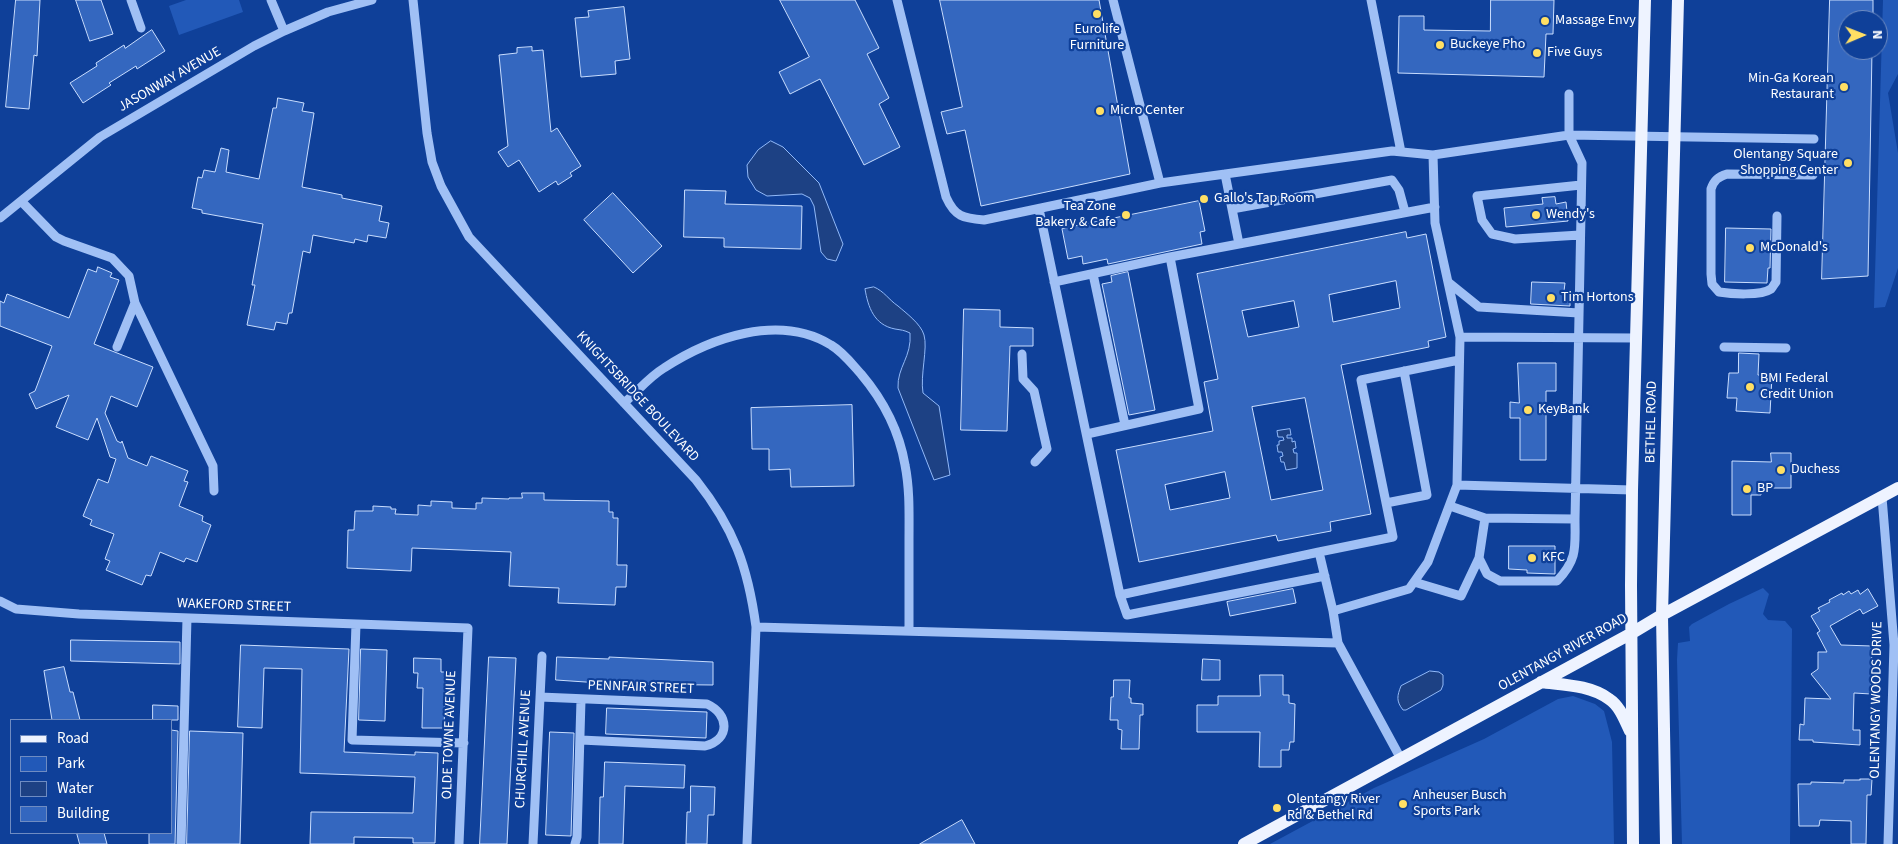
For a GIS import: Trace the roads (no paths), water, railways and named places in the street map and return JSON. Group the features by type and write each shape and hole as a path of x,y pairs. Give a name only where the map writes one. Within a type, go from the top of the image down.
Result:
{"main road":[{"name":"BETHEL ROAD","path":"1633,844 1632,490 1645,0"},
{"name":"BETHEL ROAD","path":"1666,844 1662,615 1678,0"},
{"name":"OLENTANGY RIVER ROAD","path":"1244,844 1898,488"},
{"path":"1541,682 1582,687 1610,699 1620,711 1632,735"}],"street":[{"path":"131,0 141,28"},
{"path":"271,0 284,31"},
{"name":"JASONWAY AVENUE","path":"0,218 100,137 254,46 328,12 372,0"},
{"name":"KNIGHTSBRIDGE BOULEVARD","path":"412,0 432,162 441,186 470,237 696,480 715,504 738,549 752,600 756,627 748,844"},
{"path":"898,0 946,197 952,210 964,218 984,220 1039,210 1160,183 1392,151 1433,155 1569,136 1814,139"},
{"path":"1113,0 1160,183"},
{"path":"1371,0 1401,152"},
{"path":"1479,558 1487,574 1500,581 1557,581 1566,572 1573,560 1576,519 1582,163 1569,136 1569,94"},
{"path":"1333,611 1409,589 1428,562 1457,486 1460,337 1435,223 1433,155"},
{"path":"1225,174 1239,244"},
{"path":"1777,216 1776,282 1771,289 1730,294 1719,292 1712,284 1711,274 1712,189 1714,182 1719,176 1726,174 1813,175"},
{"path":"1232,209 1392,180 1399,190 1405,212"},
{"path":"1580,235 1515,239 1492,234 1482,220 1477,196 1581,185"},
{"path":"21,200 56,237 112,258 129,276 135,303 213,466 214,491"},
{"path":"1054,282 1170,257 1435,207"},
{"path":"1039,210 1120,595 1127,615 1324,576"},
{"path":"1087,434 1198,409 1170,257"},
{"path":"1092,274 1124,426"},
{"path":"1448,282 1478,307 1579,313"},
{"path":"116,347 135,303"},
{"path":"624,403 663,368 716,341 749,332 776,331 804,333 832,345 842,353 869,384 885,407 898,437 909,495 909,631"},
{"path":"1460,337 1636,338"},
{"path":"1724,346 1786,348"},
{"path":"1022,354 1024,380 1034,391 1047,449 1035,462"},
{"path":"1120,595 1393,537 1361,380 1459,360"},
{"path":"1386,503 1428,495 1404,371"},
{"path":"1457,486 1632,490"},
{"name":"OLENTANGY WOODS DRIVE","path":"1882,497 1894,645 1888,844"},
{"path":"1450,506 1485,518 1576,519"},
{"path":"1414,582 1461,596 1479,558 1485,518"},
{"path":"1319,552 1333,611 1338,643 1400,759"},
{"name":"WAKEFORD STREET","path":"0,601 16,609 79,614 468,628"},
{"path":"182,844 187,618"},
{"path":"356,624 352,740 464,743"},
{"path":"756,627 1338,643"},
{"name":"OLDE TOWNE AVENUE","path":"459,844 468,628"},
{"name":"CHURCHILL AVENUE","path":"533,844 542,656"},
{"name":"PENNFAIR STREET","path":"540,697 707,704 716,708 722,717 724,727 722,736 715,743 705,746 581,740"},
{"path":"576,844 582,700"}],"water":[{"path":"771,141 783,147 819,183 843,244 836,261 827,259 821,252 814,206 810,198 802,194 767,196 756,190 748,177 747,165 758,150"},
{"path":"874,287 909,315 917,323 924,335 923,393 939,406 950,475 934,480 898,388 898,381 909,349 910,333 882,324 873,314 865,289"},
{"path":"1290,429 1291,435 1287,435 1287,438 1292,438 1292,442 1295,441 1296,448 1293,449 1294,453 1297,453 1297,468 1286,470 1284,462 1281,462 1282,452 1278,452 1277,445 1279,445 1279,441 1284,440 1283,437 1278,437 1277,431"},
{"path":"1430,671 1439,672 1443,675 1441,690 1403,710 1398,698 1401,686"}],"place":[{"name":"Eurolife Furniture","path":"1097,14"},
{"name":"Massage Envy","path":"1545,21"},
{"name":"Buckeye Pho","path":"1440,45"},
{"name":"Five Guys","path":"1537,53"},
{"name":"Min-Ga Korean Restaurant","path":"1844,87"},
{"name":"Micro Center","path":"1100,111"},
{"name":"Olentangy Square Shopping Center","path":"1848,163"},
{"name":"Gallo's Tap Room","path":"1204,199"},
{"name":"Tea Zone Bakery & Cafe","path":"1126,215"},
{"name":"Wendy's","path":"1536,215"},
{"name":"McDonald's","path":"1750,248"},
{"name":"Tim Hortons","path":"1551,298"},
{"name":"BMI Federal Credit Union","path":"1750,387"},
{"name":"KeyBank","path":"1528,410"},
{"name":"Duchess","path":"1781,470"},
{"name":"BP","path":"1747,489"},
{"name":"KFC","path":"1532,558"},
{"name":"Anheuser Busch Sports Park","path":"1403,804"},
{"name":"Olentangy River Rd & Bethel Rd","path":"1277,808"}]}
